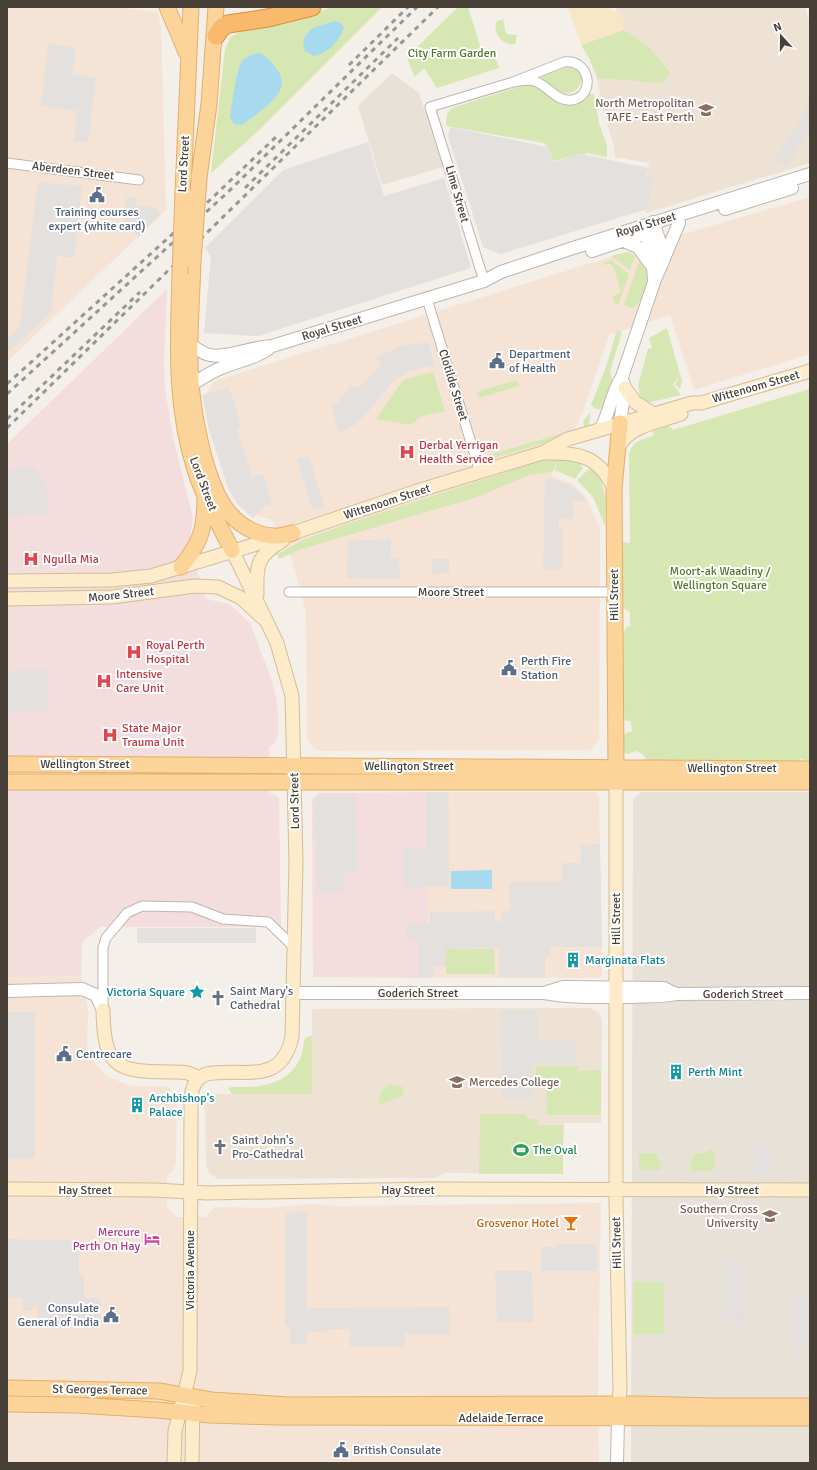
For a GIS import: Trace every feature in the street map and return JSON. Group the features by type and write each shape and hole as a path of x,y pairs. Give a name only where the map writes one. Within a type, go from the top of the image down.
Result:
{"highway":[{"path":"216,36 221,28 228,24 268,18 312,7"}],"main road":[{"path":"167,7 182,39 188,60"},
{"name":"Lord Street","path":"191,7 180,274 178,366 181,399 191,456 205,495 270,624 284,660 292,696 295,766 296,862 293,946"},
{"name":"Lord Street","path":"216,7 216,36 199,178 193,261 191,385 197,430 216,488 228,512 240,523 260,533 274,536 293,533"},
{"name":"Wittenoom Street","path":"232,550 293,533 542,453 568,439 620,423 692,403 701,403 810,371"},
{"path":"624,382 635,402 653,414"},
{"name":"Wittenoom Street","path":"618,448 623,438 632,431 695,410 701,403"},
{"name":"Hill Street","path":"618,1411 619,1336 616,1190 614,490 620,423"},
{"name":"Wittenoom Street","path":"542,453 568,453 587,458 606,474 614,490"},
{"path":"181,567 193,552 203,530 205,495"},
{"path":"257,599 256,572 259,561 269,549 293,533"},
{"name":"Moore Street","path":"7,581 112,580 151,576 232,550"},
{"name":"Moore Street","path":"7,600 112,597 195,586 218,587 241,598 270,624"},
{"name":"Wellington Street","path":"7,764 295,766 810,782"},
{"name":"Wellington Street","path":"7,782 295,782 810,769"},
{"path":"103,1010 104,1042 107,1050 119,1064 129,1070 141,1072 185,1072 198,1078 214,1072 259,1072 278,1065 286,1054 292,1037 293,946"},
{"name":"Victoria Avenue","path":"192,1463 186,1413 190,1371 191,1099 193,1087 198,1078"},
{"name":"Hay Street","path":"7,1189 155,1190 191,1192 333,1190 810,1190"},
{"name":"St Georges Terrace","path":"7,1388 144,1390 188,1396"},
{"name":"Adelaide Terrace","path":"188,1396 211,1400 289,1405 618,1411 810,1418"},
{"name":"St Georges Terrace","path":"7,1404 76,1405 186,1413"},
{"name":"Adelaide Terrace","path":"186,1413 276,1417 810,1406"},
{"name":"Victoria Avenue","path":"174,1463 175,1431 186,1413"}],"street":[{"path":"568,61 580,65 586,73 588,79 587,86 582,94 571,100 561,98 534,80 513,82 546,68 568,61"},
{"name":"Lime Street","path":"484,281 430,107 513,82"},
{"name":"Aberdeen Street","path":"7,163 139,180"},
{"name":"Royal Street","path":"484,281 501,272 650,228 810,174"},
{"name":"Royal Street","path":"191,345 202,353 220,356 260,346 272,346 484,281 506,278 624,241 650,228 679,224 810,182"},
{"path":"624,241 640,250 658,265 679,224"},
{"name":"Hill Street","path":"620,423 624,382 658,265 650,228"},
{"name":"Clotilde Street","path":"427,299 480,472"},
{"name":"Royal Street","path":"191,385 207,374 225,366 262,355 272,346"},
{"name":"Hill Street","path":"600,430 607,418 614,394 624,382"},
{"name":"Moore Street","path":"289,592 614,592"},
{"path":"103,1010 103,948 106,938 134,908 142,906 192,907 223,919 268,922 293,946"},
{"name":"Goderich Street","path":"292,993 544,993 562,988 616,992 664,988 676,994 810,993"},
{"path":"7,991 82,989 96,995 103,1010"},
{"name":"Hill Street","path":"617,1463 618,1411"}],"shaded area":[{"path":"7,7 111,7 158,12 161,29 166,210 7,362"},
{"name":"North Metropolitan TAFE - East Perth","path":"615,7 805,7 810,24 810,163 646,213 654,178 647,176 649,163 615,157 614,146 601,104 596,70 586,43 623,30"},
{"path":"48,44 76,47 72,74 61,73 96,78 88,142 74,141 77,111 41,106"},
{"path":"392,73 419,93 443,167 382,185 358,106"},
{"path":"810,96 810,130 787,166 775,159 799,122"},
{"path":"450,127 547,147 553,161 555,162 575,155 586,155 648,168 646,176 654,178 647,209 501,254 483,247 448,136"},
{"path":"368,142 384,196 444,178 471,268 258,336 204,333 211,256 205,248 283,170"},
{"path":"38,182 82,186 74,258 57,256 51,312 7,353 7,337 20,327"},
{"path":"127,196 137,198 136,205 155,208 160,215 138,238 132,230 122,229"},
{"path":"810,197 810,354 694,390 670,315 609,335 583,412 551,476 571,483 581,492 588,501 600,529 599,740 590,750 321,751 314,749 307,739 306,613 292,559 272,520 252,514 215,435 207,392 214,381 687,233"},
{"name":"Royal Perth Hospital","path":"167,289 164,362 165,388 173,437 193,518 189,544 206,599 229,604 250,623 272,681 276,697 278,734 274,744 269,748 270,793 279,797 281,927 100,927 82,942 81,976 7,977 7,444"},
{"path":"428,342 435,366 420,368 405,373 393,381 367,413 355,425 339,433 331,405 338,402 351,385 359,388 381,365 376,357 402,346"},
{"path":"229,387 241,426 237,428 252,477 263,474 272,504 264,506 253,518 237,504 228,488 209,430 202,395"},
{"path":"309,456 324,506 313,510 297,460"},
{"path":"11,468 35,468 47,489 48,514 7,516 7,473"},
{"path":"550,478 573,487 586,500 573,502 573,519 559,518 559,528 562,528 562,570 543,570 545,481"},
{"path":"391,539 391,559 399,558 400,579 347,578 348,541"},
{"path":"432,559 449,559 449,573 432,574"},
{"path":"47,670 47,711 7,711 7,671"},
{"path":"448,792 449,886 404,887 403,847 426,847 426,793"},
{"path":"449,792 595,792 599,795 602,975 599,978 427,978 428,887 449,886"},
{"path":"449,792 449,886 428,887 427,978 313,977 312,799 319,793"},
{"path":"640,792 810,792 810,1463 631,1463 633,800"},
{"path":"356,796 357,872 345,872 345,892 317,892 315,797"},
{"path":"600,844 602,947 550,947 550,956 545,956 545,977 499,977 499,948 446,949 446,966 433,967 434,978 418,977 418,940 406,940 406,924 430,924 430,912 495,911 495,921 502,921 502,911 510,911 509,882 562,882 562,863 581,863 581,845"},
{"path":"137,928 256,928 256,943 137,943"},
{"path":"81,976 88,1009 87,1047 91,1058 97,1066 108,1077 131,1086 163,1086 170,1088 177,1098 176,1163 173,1170 167,1176 167,1207 176,1217 205,1217 215,1207 266,1208 311,1204 341,1206 601,1203 598,1381 599,1463 7,1463 7,977"},
{"name":"Mercedes College","path":"589,1008 598,1012 602,1019 601,1123 564,1123 563,1174 445,1173 435,1178 218,1179 209,1173 206,1165 205,1094 312,1094 312,1009"},
{"path":"501,1010 537,1010 538,1041 576,1041 576,1063 532,1064 532,1098 502,1099"},
{"path":"7,1012 35,1012 35,1158 7,1158"},
{"path":"755,1144 773,1144 772,1173 755,1173"},
{"path":"307,1212 306,1308 449,1307 450,1334 405,1334 404,1347 350,1347 350,1329 331,1329 325,1332 307,1332 307,1344 290,1344 290,1326 285,1326 286,1213"},
{"path":"7,1239 79,1241 79,1274 84,1274 84,1297 100,1298 100,1323 38,1323 38,1307 32,1307 32,1311 23,1311 23,1298 7,1298"},
{"path":"557,1244 597,1244 597,1271 541,1271 541,1247 557,1247"},
{"path":"724,1258 734,1258 734,1266 743,1266 744,1324 724,1323"},
{"path":"495,1271 532,1271 533,1322 497,1322"},
{"path":"792,1301 810,1301 810,1353 792,1353"}],"green space":[{"path":"333,7 382,7 257,132 211,173 225,49 231,37 243,30 290,21"},
{"name":"City Farm Garden","path":"458,7 468,7 483,55 494,52 499,68 437,88 424,68 415,77 414,76 407,57"},
{"path":"503,19 506,34 517,35 515,44 503,41 498,35 495,26 496,22"},
{"path":"624,30 648,46 671,74 661,83 597,78 590,60 581,45"},
{"path":"569,67 578,71 582,79 574,92 563,93 552,87 541,78 543,74"},
{"path":"531,85 558,103 563,104 569,104 577,101 588,94 594,94 599,123 607,146 607,157 587,153 555,161 553,160 547,146 543,143 446,126 447,114 452,108 521,86"},
{"path":"627,252 635,256 630,270 611,256"},
{"path":"641,256 645,266 647,280 640,301 633,308 624,305"},
{"path":"611,260 629,274 618,305 615,304 612,297 621,292 614,268 610,264 603,264"},
{"path":"667,328 682,381 680,389 675,385 678,379 673,384 681,395 647,403 640,397 638,385 648,349 652,348 649,338"},
{"path":"617,330 622,332 610,372 613,382 604,409 596,409 591,405 606,367"},
{"path":"433,372 445,411 422,416 410,425 376,419 405,379"},
{"path":"517,380 519,386 479,398 477,392"},
{"name":"Moort-ak Waadiny / Wellington Square","path":"810,389 810,766 801,758 797,766 649,763 643,755 637,751 627,754 620,750 620,736 632,731 631,721 626,721 620,712 620,639 627,626 630,627 630,612 620,606 623,598 620,580 623,542 630,543 630,450 638,441 654,436 651,429 668,424 673,430"},
{"path":"591,412 588,428 584,427 583,421"},
{"path":"584,427 585,431 487,460 485,456"},
{"path":"565,459 583,464 581,466 583,468 575,479 555,470 558,460 552,472 530,475 477,497 299,550 279,559 277,554 303,540 347,524 540,461"},
{"path":"590,468 600,480 605,494 605,526 593,497 577,480"},
{"path":"446,949 494,949 495,974 446,974"},
{"path":"312,1035 312,1094 232,1094 228,1088 261,1086 270,1084 287,1075 300,1059 305,1038"},
{"path":"578,1066 578,1071 601,1070 601,1115 547,1115 546,1082 536,1082 536,1067"},
{"path":"389,1084 403,1087 403,1096 378,1105 381,1091"},
{"name":"The Oval","path":"480,1114 524,1114 529,1119 538,1119 538,1125 563,1125 563,1174 479,1174"},
{"path":"707,1150 714,1150 714,1170 690,1171 690,1164 695,1153 707,1153"},
{"path":"639,1153 655,1153 661,1164 661,1170 639,1170"},
{"path":"634,1282 664,1282 664,1334 633,1334"}],"sand":[{"path":"568,7 606,7 627,18 622,25 624,30 581,45"}],"water":[{"path":"335,21 341,23 344,28 339,38 328,50 314,56 305,51 303,43 305,36 312,28"},
{"path":"259,53 268,59 275,67 281,76 282,84 274,100 266,107 242,125 234,124 230,117 234,88 240,66 242,61 246,58"},
{"path":"492,870 492,889 451,889 451,871"}],"railway":[{"path":"349,65 408,7"},
{"path":"7,394 227,193 417,7"},
{"path":"7,428 438,7"},
{"path":"245,188 398,38"},
{"path":"7,384 210,200 278,135"},
{"path":"7,419 140,292"}],"place":[{"name":"North Metropolitan TAFE - East Perth","path":"706,110"},
{"name":"Training courses expert (white card)","path":"97,195"},
{"name":"Department of Health","path":"497,361"},
{"name":"Derbal Yerrigan Health Service","path":"407,452"},
{"name":"Ngulla Mia","path":"31,559"},
{"name":"Royal Perth Hospital","path":"134,652"},
{"name":"Perth Fire Station","path":"509,668"},
{"name":"Intensive Care Unit","path":"104,681"},
{"name":"State Major Trauma Unit","path":"110,735"},
{"name":"Marginata Flats","path":"573,960"},
{"name":"Victoria Square","path":"197,992"},
{"name":"Saint Mary's Cathedral","path":"218,998"},
{"name":"Centrecare","path":"64,1054"},
{"name":"Perth Mint","path":"676,1072"},
{"name":"Mercedes College","path":"457,1082"},
{"name":"Archbishop's Palace","path":"137,1105"},
{"name":"Saint John's Pro-Cathedral","path":"220,1147"},
{"name":"The Oval","path":"521,1150"},
{"name":"Southern Cross University","path":"770,1216"},
{"name":"Grosvenor Hotel","path":"571,1223"},
{"name":"Mercure Perth On Hay","path":"152,1239"},
{"name":"Consulate General of India","path":"111,1315"},
{"name":"British Consulate","path":"341,1450"}]}
